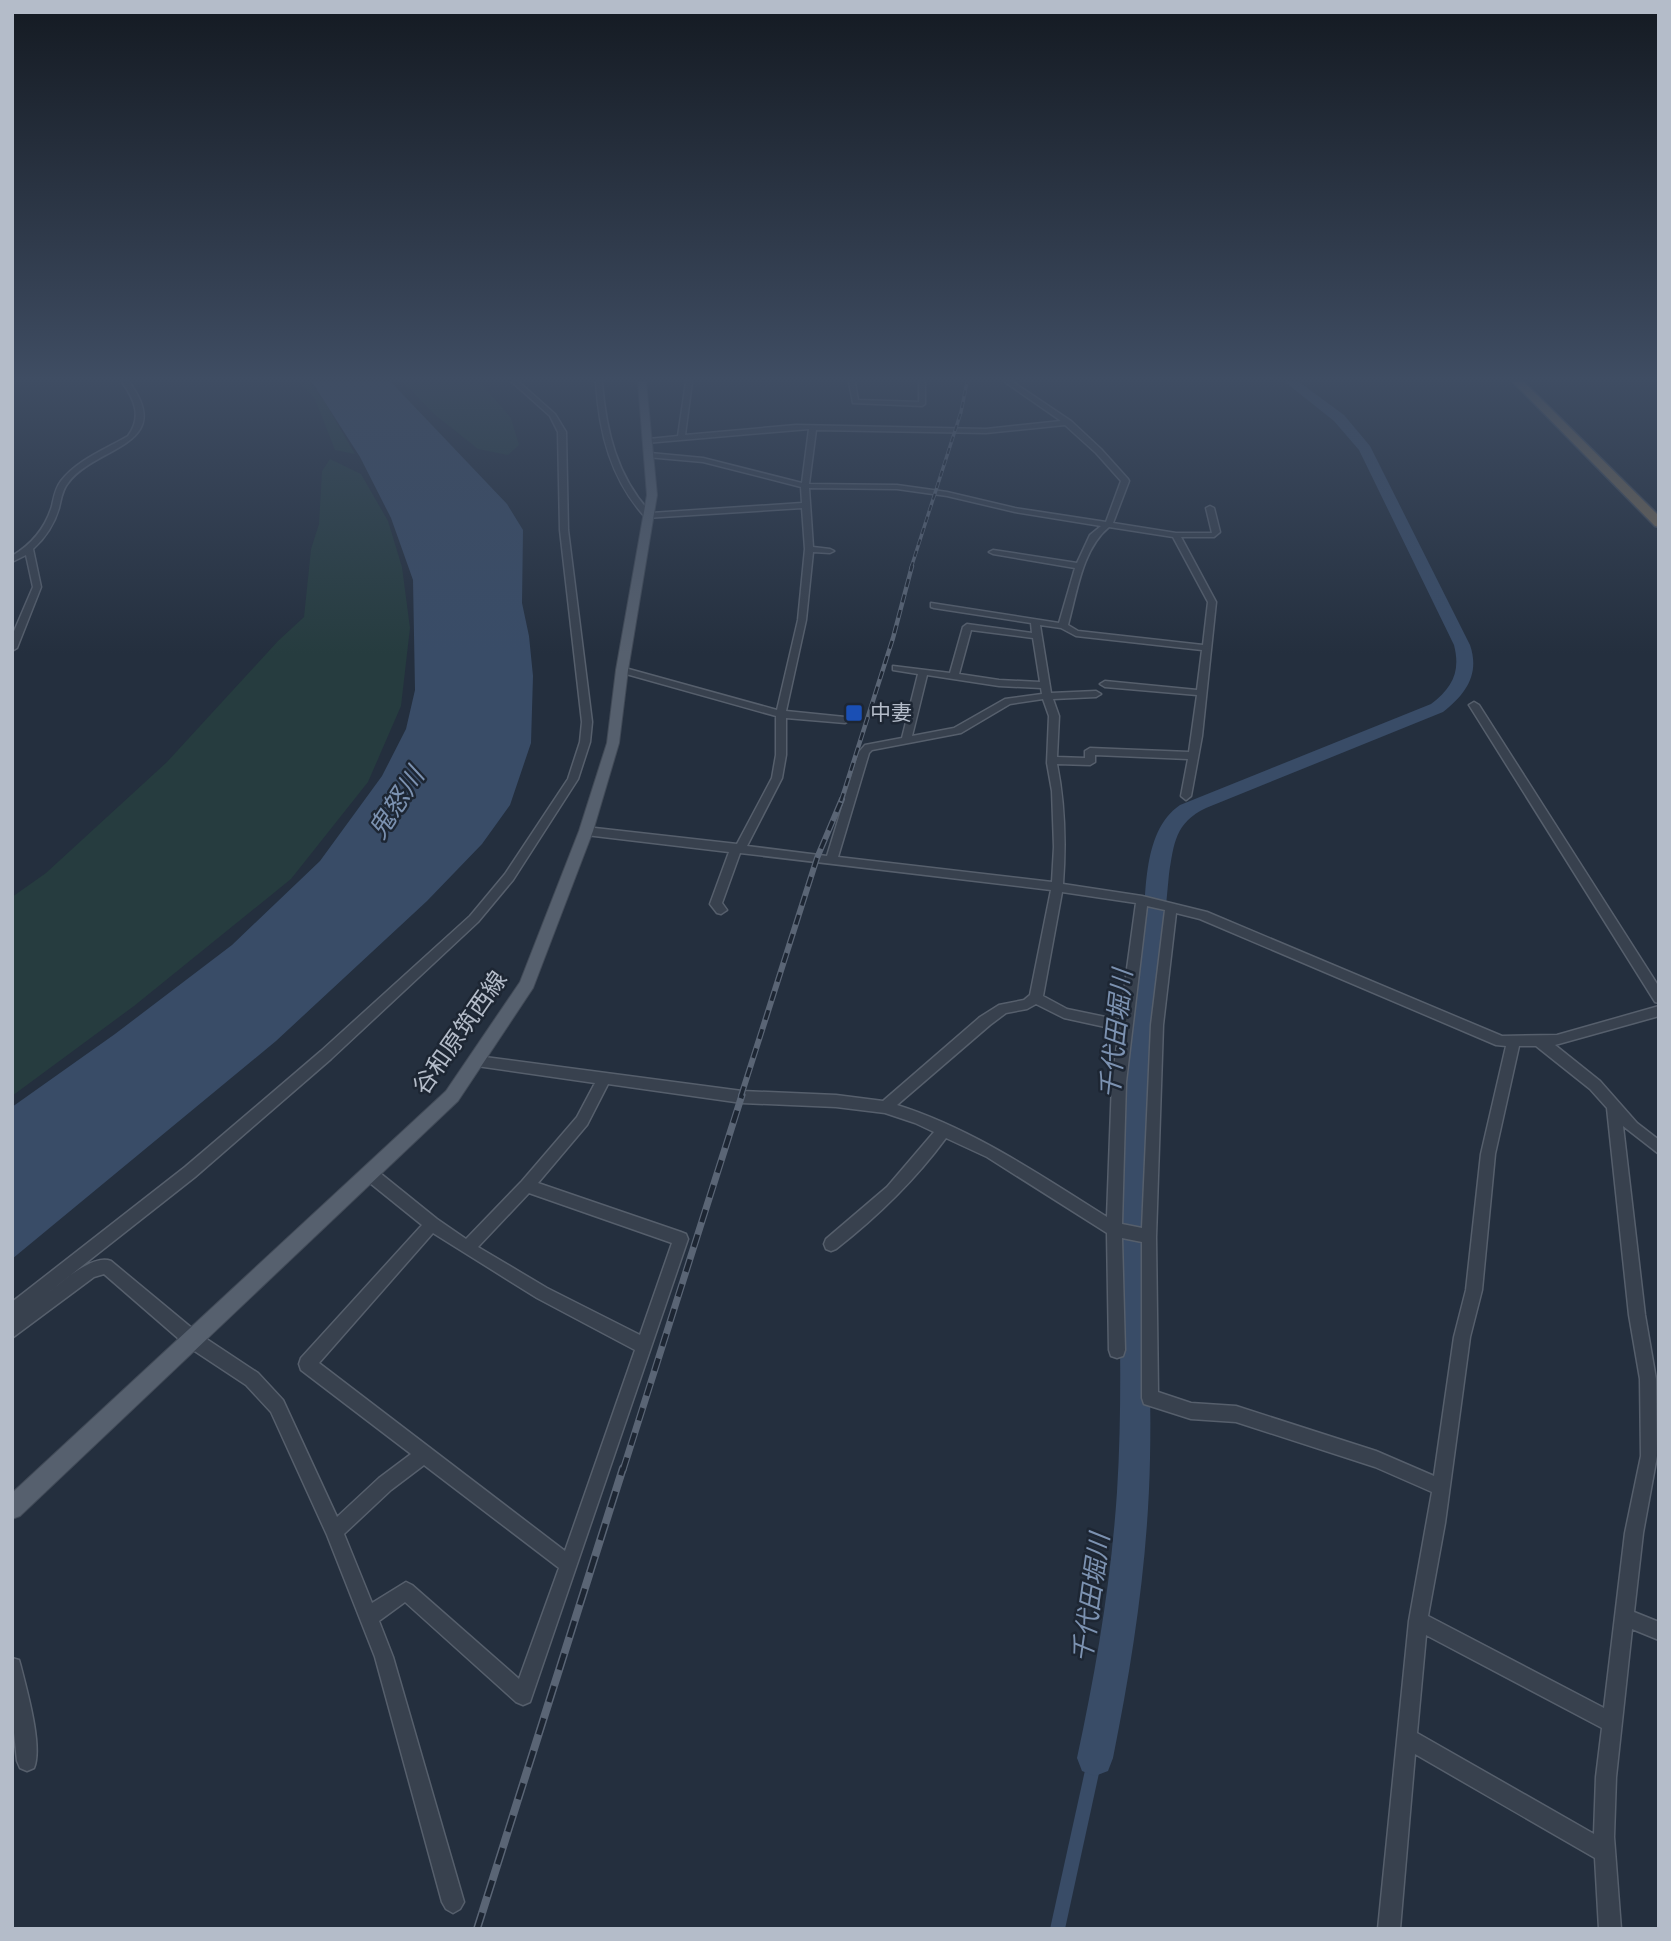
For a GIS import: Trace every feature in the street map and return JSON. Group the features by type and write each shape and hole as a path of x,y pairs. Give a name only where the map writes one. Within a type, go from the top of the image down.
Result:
{"highway":[{"path":"1609,473 1659,523"},
{"path":"1620,473 1659,512"}],"main road":[{"name":"谷和原筑西線","path":"12,1507 452,1096 527,984 586,831 613,743 622,670 652,495 651,473"}],"street":[{"path":"12,560 29,550 51,522 62,485 74,473"},
{"path":"12,1312 190,1172 326,1055 474,919 509,877 573,779 585,742 587,722 564,530 563,473"},
{"path":"620,473 640,508 649,516 806,505"},
{"path":"752,473 805,486 897,487 947,494 1015,510 1109,523 1176,536 1214,535 1216,532 1210,508"},
{"path":"721,910 716,904 739,848 777,778 781,755 781,714 802,620 809,549 805,486 807,473"},
{"path":"1063,626 1080,566 1094,535 1109,523 1125,481 1118,473"},
{"path":"1176,536 1212,602 1194,756 1186,796"},
{"path":"809,549 830,551"},
{"path":"12,648 37,587 29,550"},
{"path":"993,552 1080,566"},
{"path":"934,605 1063,626 1076,633 1206,648"},
{"path":"885,1107 985,1021 1003,1009 1027,1004 1036,998 1057,887 1060,848 1053,760 1054,716 1046,691 1035,622"},
{"path":"954,676 967,627 1037,636"},
{"path":"896,668 1046,691 1096,694"},
{"path":"622,670 781,714 845,720"},
{"path":"906,740 923,672"},
{"path":"1105,684 1202,693"},
{"path":"832,859 864,752 869,747 957,730 1008,701 1046,691"},
{"path":"1474,705 1659,998"},
{"path":"1053,760 1090,762 1090,751 1194,756"},
{"path":"586,831 1057,887 1171,906 1203,915 1488,1038 1513,1043 1541,1042 1659,1011"},
{"path":"1117,1350 1114,1229 1119,1082 1142,900"},
{"path":"1171,906 1157,1025 1149,1237 1150,1398 1191,1411 1236,1415 1377,1459 1440,1487"},
{"path":"1036,998 1064,1013 1124,1027"},
{"path":"1541,1042 1595,1085 1632,1127 1659,1147"},
{"path":"1389,1929 1418,1621 1462,1337 1474,1290 1488,1154 1513,1043"},
{"path":"477,1061 742,1097 836,1101 885,1107 919,1118 992,1153 1114,1229 1149,1237"},
{"path":"467,1248 527,1186 582,1121 604,1079"},
{"path":"1610,1929 1605,1852 1605,1777 1634,1533 1649,1456 1648,1379 1637,1315 1614,1108"},
{"path":"831,1244 858,1223 918,1166 944,1130"},
{"path":"370,1174 432,1224 467,1248 530,1286 644,1346"},
{"path":"368,1617 407,1591 523,1695 681,1239 527,1186"},
{"path":"432,1224 307,1364 569,1565"},
{"path":"12,1330 90,1271 106,1266 193,1340 252,1379 277,1406 334,1531 384,1657 453,1902"},
{"path":"334,1531 401,1471 423,1455"},
{"path":"1625,1617 1659,1631"},
{"path":"1418,1621 1611,1722"},
{"path":"12,1667 24,1724 27,1761"},
{"path":"1407,1738 1605,1852"}],"green space":[{"path":"322,473 361,474 388,521 402,567 410,628 401,706 368,782 291,879 134,1006 12,1096 12,897 46,873 167,762 278,641 304,617 311,549 319,524"}],"water":[{"name":"鬼怒川","path":"368,473 477,473 507,504 523,530 522,603 533,676 531,743 510,805 482,844 427,901 276,1041 12,1259 12,1107 115,1034 232,945 320,861 382,776 406,729 415,690 413,580 391,518"},
{"path":"1095,1725 1108,1732 1065,1929 1050,1929"}],"waterway":[{"name":"千代田堀川","path":"1095,1758 1119,1626 1131,1526 1135,1428 1135,1133 1142,1028 1165,842 1173,822 1182,813 1211,798 1437,708 1458,688 1465,673 1462,645 1377,473"}],"railway":[{"path":"911,568 942,473"},
{"path":"841,801 893,638 912,566"},
{"path":"741,1096 817,858 842,799"},
{"path":"623,1470 742,1095"},
{"path":"477,1929 623,1468"}],"place":[{"name":"中妻","path":"854,713"}]}
